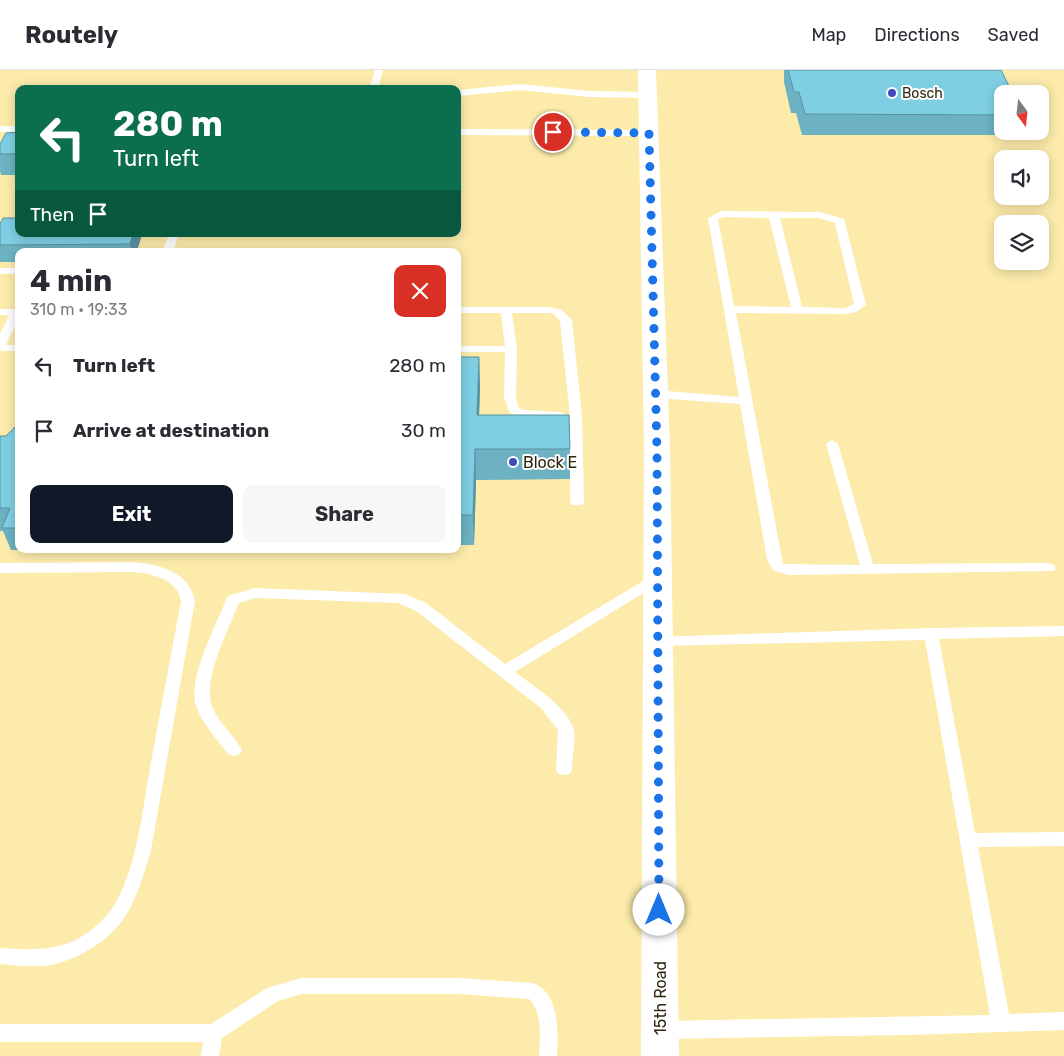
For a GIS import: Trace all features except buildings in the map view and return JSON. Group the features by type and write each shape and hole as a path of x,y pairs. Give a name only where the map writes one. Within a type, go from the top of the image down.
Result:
{"street":[{"name":"15th Road","path":"648,82 658,577 660,1043"}],"lane":[{"path":"374,85 379,70"},
{"path":"461,93 520,87 589,94 648,82"},
{"path":"0,129 15,129"},
{"path":"461,132 649,133"},
{"path":"728,309 845,311 852,310 860,305 840,221 820,216 722,214 713,218 728,309 774,559 778,566 788,570 1049,568"},
{"path":"774,215 797,310"},
{"path":"0,271 15,271"},
{"path":"461,310 550,310 558,312 566,320 576,417 577,502"},
{"path":"506,310 511,349 510,398 514,410 521,414 576,417"},
{"path":"0,312 15,312"},
{"path":"15,316 0,347 15,348"},
{"path":"461,349 511,349"},
{"path":"655,394 745,401"},
{"path":"832,444 868,570"},
{"path":"0,568 134,567 158,570 174,579 186,590 188,601 143,850 131,890 122,911 109,927 68,952 50,957 0,956"},
{"path":"504,672 658,577"},
{"path":"234,750 212,721 203,703 204,678 233,600 255,593 400,598 421,607 546,704 560,719 566,730 564,770"},
{"path":"658,642 931,633 1064,631"},
{"path":"931,633 1001,1023"},
{"path":"968,840 1064,839"},
{"path":"0,1033 214,1032 273,994 301,986 459,986 533,991 538,995 547,1011 548,1056"},
{"path":"660,1043 1064,1021"},
{"path":"210,1056 214,1032"}],"place":[{"name":"Bosch","path":"892,93"},
{"name":"Block E","path":"513,462"}],"route":[{"path":"553,132 649,133 657,450 659,910"}]}
